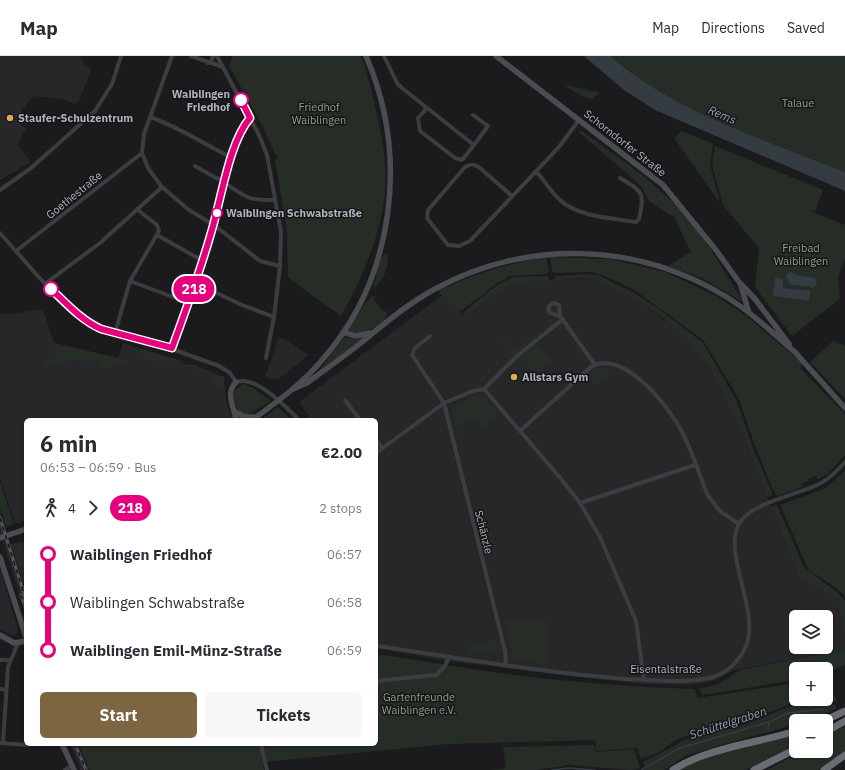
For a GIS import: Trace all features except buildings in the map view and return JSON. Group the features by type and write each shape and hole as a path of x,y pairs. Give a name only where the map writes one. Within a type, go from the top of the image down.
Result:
{"highway":[{"path":"833,717 845,711"},
{"path":"833,728 845,721"},
{"path":"673,770 682,764 712,753 789,733"},
{"path":"754,770 789,752"},
{"path":"824,770 845,755"}],"main road":[{"path":"254,418 293,388 322,360 343,332 364,296 375,269 388,216 390,192 390,155 388,129 378,87 366,56"},
{"name":"Schorndorfer Straße","path":"496,56 663,185 716,250 739,282 755,299 796,353 845,408"},
{"path":"293,388 307,383 372,333 434,290 467,274 508,260 548,254 581,253 628,258 645,262 698,281 726,297 749,313"},
{"name":"Schorndorfer Straße","path":"739,282 749,313 796,353"},
{"path":"343,332 355,336 372,333"},
{"path":"236,382 230,395 236,418"},
{"path":"235,412 245,418"},
{"path":"0,538 24,530"},
{"path":"0,557 24,631"},
{"path":"0,635 18,643 24,642"},
{"path":"63,746 73,768"}],"street":[{"path":"0,190 31,168 95,111 112,84 121,56"},
{"path":"172,56 144,134 142,153 148,168 162,187 189,210 214,225 260,260 280,266"},
{"path":"191,56 223,68"},
{"path":"208,63 211,62 213,56"},
{"path":"217,56 250,118 267,155 281,232 280,266 274,317 266,358"},
{"path":"384,56 398,83 474,145"},
{"path":"427,108 418,118 420,131 454,158 462,160 488,126 474,115"},
{"path":"150,117 172,125 192,138 232,158"},
{"path":"172,348 203,261 232,158 244,125 250,118"},
{"path":"512,196 476,165 470,165 465,167 428,210 426,218 448,245 459,246 474,237 567,137 579,120"},
{"name":"Goethestraße","path":"16,251 142,153"},
{"path":"195,166 216,178 225,181 245,196 256,200 275,200"},
{"path":"536,171 560,200 568,205 578,210 636,222 639,219 642,196 638,189 620,178"},
{"path":"46,283 100,243 162,187"},
{"path":"115,333 130,281 157,234 159,227 138,210"},
{"path":"0,233 67,305 91,324 115,333 172,348 219,366 230,373 236,382 246,380 267,391 297,418"},
{"path":"157,234 203,261"},
{"path":"130,281 189,303"},
{"path":"196,283 242,305 274,317"},
{"path":"378,451 444,403 473,391 484,389 516,357 562,318 595,365"},
{"name":"Schänzle","path":"430,336 415,348 412,355 444,403 505,652 506,665"},
{"path":"520,431 595,365 620,366 644,384 666,407 680,428 713,505 739,524 755,509 822,482 845,462"},
{"path":"484,389 580,503 600,537 629,601 636,621 644,680"},
{"path":"345,400 358,418"},
{"path":"378,443 382,448"},
{"path":"580,503 696,465"},
{"name":"Eisentalstraße","path":"378,644 449,657 579,675 644,680 694,680 714,676 725,671 741,656 751,632 735,547 736,532 739,524"},
{"path":"18,643 10,660 2,743 24,745"},
{"path":"378,681 436,675 445,666 449,657"},
{"path":"0,660 10,660"},
{"path":"0,689 6,690"},
{"path":"262,746 267,770"},
{"path":"65,770 73,768"}],"shaded area":[{"name":"Staufer-Schulzentrum","path":"0,56 80,56 86,67 92,68 79,101 76,104 61,99 34,96 21,110 21,125 26,128 17,145 31,162 0,180"},
{"path":"584,56 610,56 635,76 692,109 753,136 845,172 845,191 655,110 624,90"},
{"path":"791,272 796,275 815,278 817,285 813,288 808,286 790,285 786,277 788,273"},
{"path":"592,278 642,303 682,333 697,351 729,402 799,577 838,600 845,637 845,649 833,651 833,610 789,610 789,654 819,654 735,670 713,681 692,685 645,684 579,677 448,661 378,648 378,418 311,418 299,402 442,295 465,317 511,283"},
{"path":"775,278 783,279 783,288 810,291 809,301 773,296"},
{"path":"43,309 54,343 118,358 123,343 224,377 226,401 231,418 24,418 24,522 15,524 0,477 0,314 13,314"},
{"path":"279,337 287,340 308,355 276,380 265,377"},
{"path":"0,511 24,587 24,609 0,533"},
{"path":"0,568 17,626 17,632 14,635 0,629"},
{"path":"71,746 78,746 89,770 81,770"}],"green space":[{"name":"Friedhof Waiblingen","path":"233,56 360,56 364,63 383,144 386,177 385,192 383,208 375,240 363,272 341,316 288,278 287,230 275,160 278,156 275,154 265,131 229,65"},
{"name":"Talaue","path":"610,56 845,56 845,172 753,136 692,109 635,76"},
{"path":"566,85 601,93 591,99 582,96"},
{"path":"580,130 651,182 676,206 704,239 744,303 702,278 668,266 691,252 674,217 649,201 641,186 579,132"},
{"path":"682,131 713,144 710,165 720,203 674,138"},
{"name":"Freibad Waiblingen","path":"715,146 823,190 815,212 798,206 845,225 845,258 838,277 840,299 792,336 755,287 759,248 723,205 712,165"},
{"path":"386,254 388,258 387,268 383,278 373,288 381,258"},
{"path":"546,257 549,271 547,274 510,276 499,282 462,310 458,311 439,292 440,290 453,284 479,274 505,266"},
{"path":"550,257 610,259 665,272 718,297 745,315 803,364 800,368 845,415 845,455 828,474 817,480 816,476 808,479 808,481 801,484 802,487 778,496 775,494 755,446 739,399 703,340 633,289 605,276 591,272 555,273 552,271"},
{"path":"588,274 598,275 636,294 659,309 703,343 736,399 752,445 773,495 767,497 743,436 716,380 698,354 678,331 653,310 597,280 589,278 573,278 553,281 556,276"},
{"path":"547,276 550,281 511,283 465,317 463,315 463,313 486,293 505,281 520,277"},
{"path":"373,296 377,296 373,299 384,312 388,310 386,317 378,325 363,333 352,333 347,331 365,303"},
{"path":"550,318 554,323 513,356 510,355 512,352 495,340 497,337 516,349 550,323 548,320"},
{"path":"344,337 356,339 367,337 319,371"},
{"path":"833,341 845,346 845,399 810,362"},
{"path":"53,343 118,358 132,363 100,369 96,360 89,362 73,359 44,369 42,363 58,357"},
{"path":"537,343 553,361 536,375 519,356"},
{"path":"139,348 182,361 157,362 137,358 136,364 135,361"},
{"path":"187,365 194,365 224,377 224,385 217,387 212,376"},
{"path":"600,368 615,370 596,385 587,375 593,370"},
{"path":"242,384 252,387 271,401 245,415 237,410 234,397 235,391"},
{"path":"475,396 483,397 499,416 481,431 477,420 457,425 460,437 458,438 452,409 463,401"},
{"path":"278,407 290,418 264,418"},
{"path":"845,470 845,597 839,590 808,569 780,505 826,488"},
{"path":"0,481 14,524 6,527 0,508"},
{"path":"777,505 804,567 837,592 845,601 845,637 838,600 799,577 771,507"},
{"path":"24,541 24,584 11,544"},
{"path":"546,621 546,664 519,661 514,657 505,622"},
{"path":"496,640 498,651 494,655 469,654 468,646"},
{"path":"845,649 845,665 833,670 833,662 789,662 789,681 703,695 699,689 720,683 740,670 820,654 833,654 833,651"},
{"name":"Gartenfreunde Waiblingen e.V.","path":"378,654 506,674 623,685 694,689 698,698 789,684 789,704 740,724 685,736 671,743 658,753 641,759 637,748 596,751 595,740 449,744 263,762 264,770 90,770 79,746 378,746"},
{"path":"833,692 837,701 833,701"},
{"path":"836,705 836,709 823,714 789,714 789,726 687,755 664,770 645,770 643,762 687,739 741,726 791,706"},
{"path":"845,726 845,751 818,770 767,770 790,758 833,758 833,733"},
{"path":"789,736 789,748 745,770 677,770 720,753"},
{"path":"594,745 596,752 634,749 640,768 631,770 570,765 536,770 493,770 506,768 503,747"}],"waterway":[{"name":"Schüttelgraben","path":"641,770 680,748 769,722 788,713 824,709"},
{"name":"Schüttelgraben","path":"768,729 769,722"},
{"name":"Schüttelgraben","path":"552,770 569,768 595,770"}],"railway":[{"path":"0,518 24,594"},
{"path":"21,595 24,604"},
{"path":"76,746 86,770"}],"bus line":[{"name":"218","path":"51,289 78,314 91,324 101,329 172,348 203,261 232,158 244,125 250,118 241,100"}],"place":[{"name":"Waiblingen Friedhof","path":"241,100"},
{"name":"Staufer-Schulzentrum","path":"10,118"},
{"name":"Waiblingen Schwabstraße","path":"217,213"},
{"name":"Allstars Gym","path":"514,377"}],"water label":[{"name":"Rems","path":"722,115"}]}
